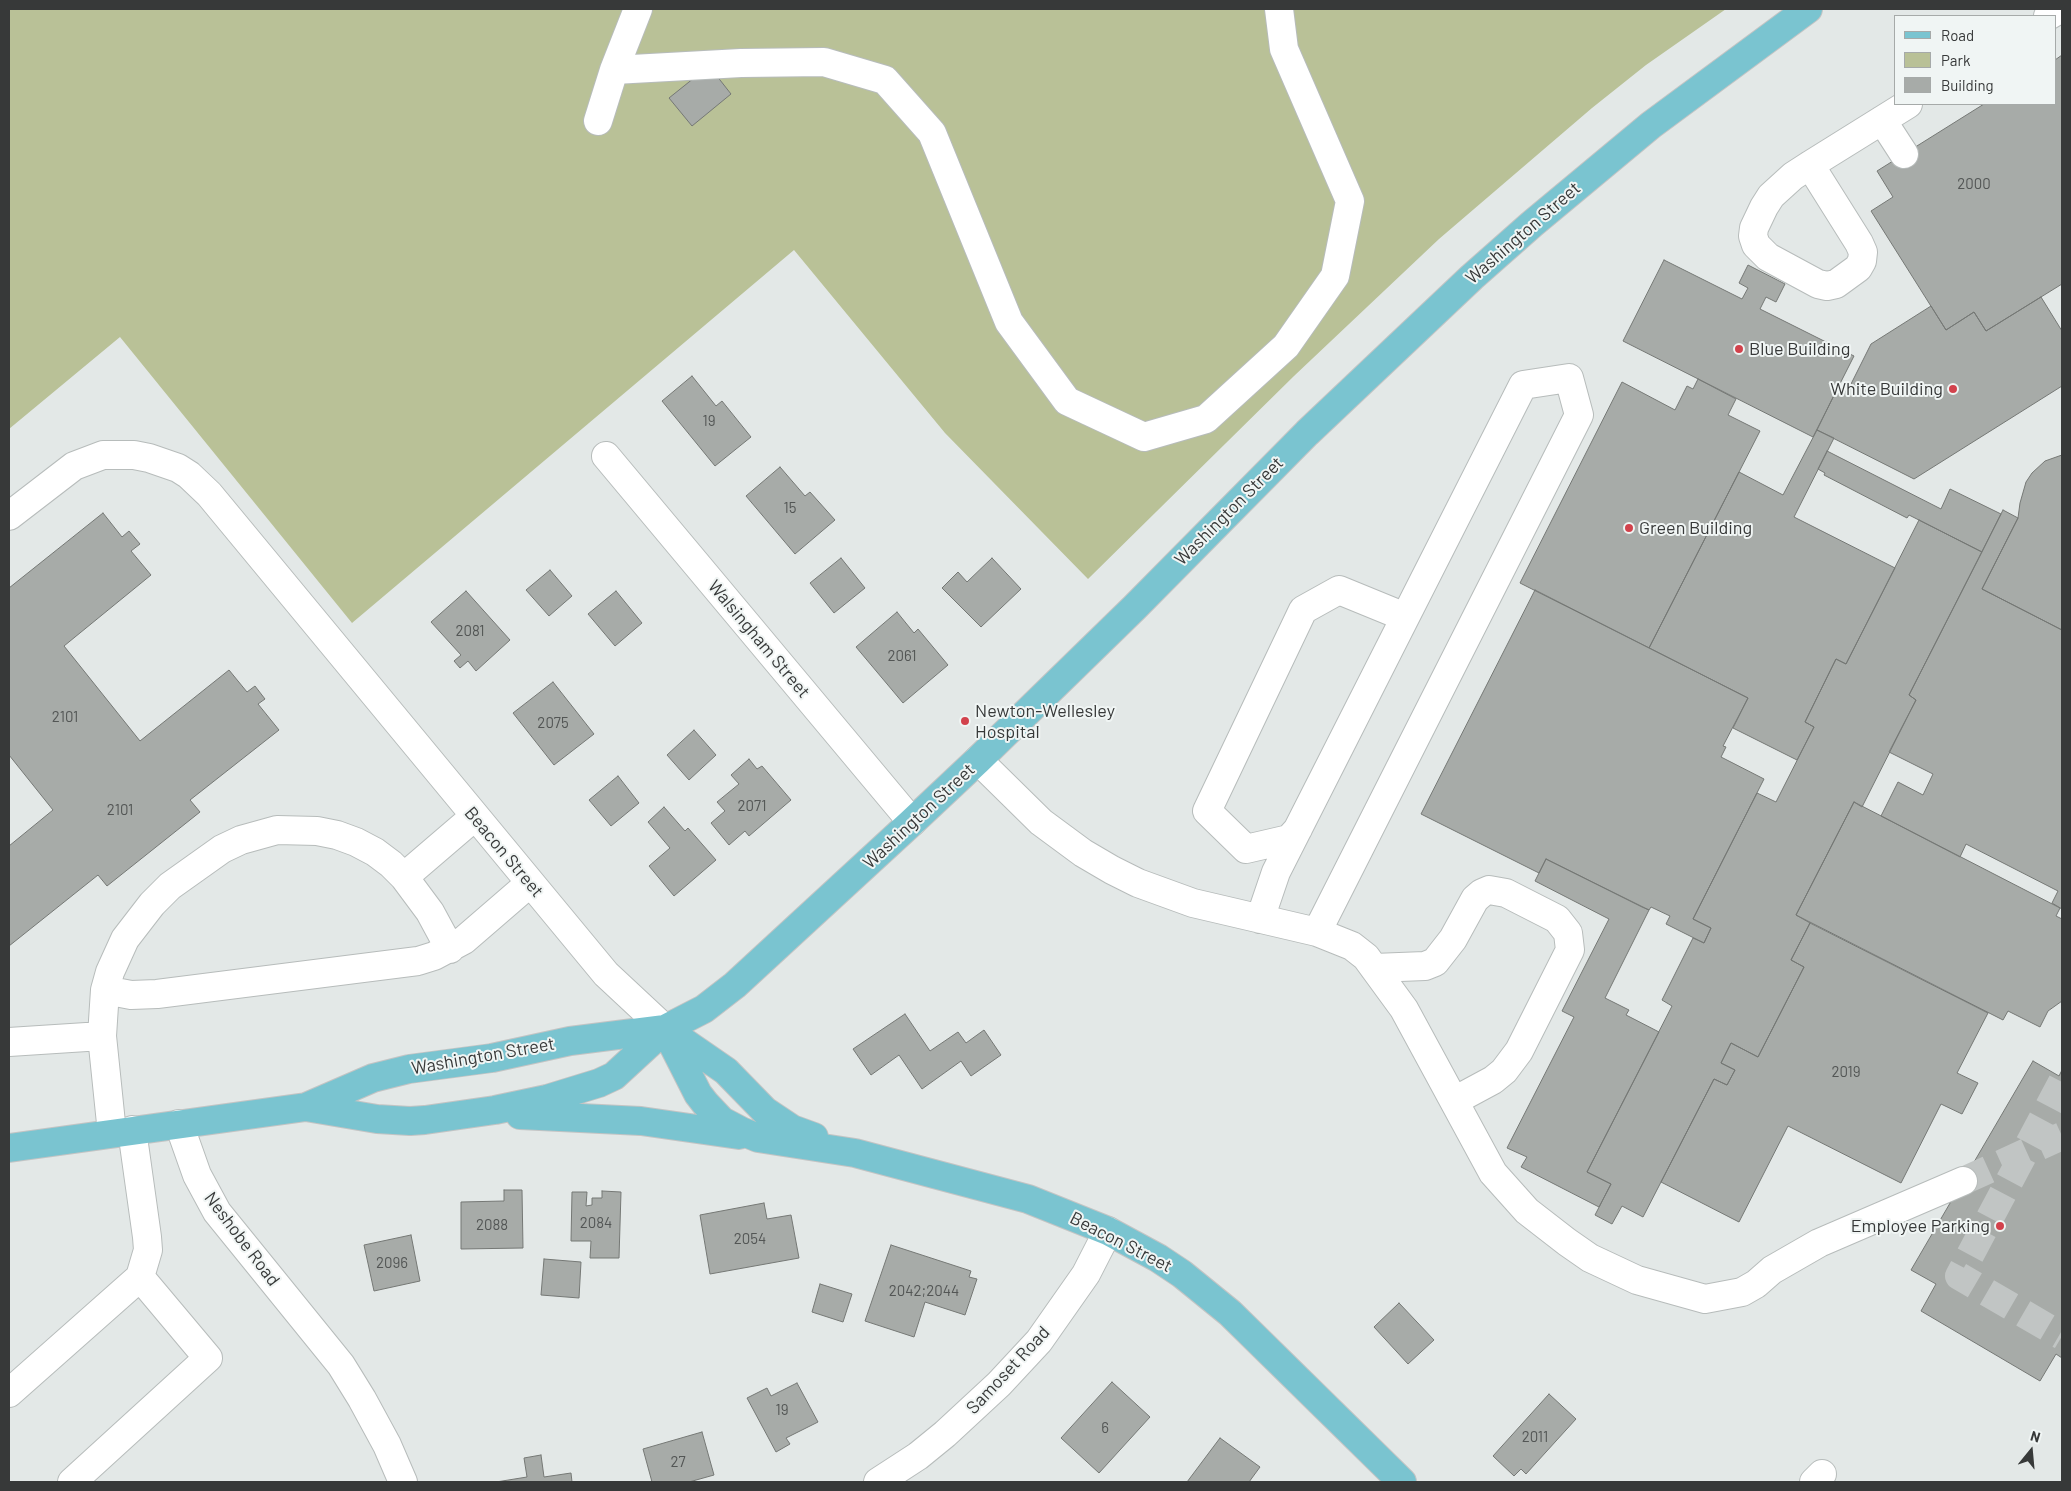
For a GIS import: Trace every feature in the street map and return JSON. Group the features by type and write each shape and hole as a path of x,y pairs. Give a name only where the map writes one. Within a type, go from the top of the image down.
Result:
{"main road":[{"name":"Washington Street","path":"306,1107 359,1117 426,1120 472,1114 547,1099 607,1080 623,1068 665,1029 704,1009 729,990 912,822 1135,607 1307,433 1479,271 1651,125 1808,9"},
{"name":"Washington Street","path":"9,1148 306,1107 356,1084 400,1071 492,1058 570,1041 665,1029"},
{"name":"Beacon Street","path":"665,1029 698,1094 714,1114 731,1127 758,1138 855,1154 1028,1199 1108,1231 1182,1274 1230,1313 1402,1482"},
{"name":"Beacon Street","path":"665,1029 726,1071 757,1104 782,1123 855,1154"},
{"path":"472,1114 610,1118 686,1126 758,1138"}],"street":[{"path":"598,120 614,70 638,9"},
{"path":"614,70 741,63 824,62 885,80 932,133 1008,322 1067,401 1144,436 1206,419 1286,346 1335,276 1350,200 1284,49 1279,9"},
{"path":"1810,165 1906,105"},
{"path":"1882,120 1904,154"},
{"path":"1260,919 1276,872 1523,385 1568,378 1580,415 1317,932"},
{"name":"Beacon Street","path":"9,516 60,475 88,459 118,454 134,454 164,462 189,475 209,494 606,974 665,1029"},
{"name":"Walsingham Street","path":"606,456 912,822"},
{"path":"1298,829 1289,839 1246,849 1207,810 1303,610 1339,590 1406,617"},
{"path":"978,760 1041,822 1083,853 1112,870 1138,883 1193,903 1317,932 1352,946 1366,957 1404,1009 1493,1173 1527,1211 1590,1258 1637,1280 1705,1299 1742,1292 1756,1284 1772,1270 1818,1243 1963,1181"},
{"path":"404,877 474,816"},
{"path":"9,1393 140,1277 148,1250 147,1237 102,1036 105,990 110,972 125,939 152,904 170,886 222,848 241,840 277,830 317,831 337,835 375,852 391,864 404,877 430,912 450,949"},
{"path":"105,990 131,995 177,992 403,964 434,956 450,949 476,931 530,883"},
{"path":"1374,968 1425,966 1435,962 1453,939 1475,899 1489,890 1506,894 1557,919 1568,933 1570,950 1519,1051 1504,1071 1493,1080 1454,1101"},
{"path":"9,1042 102,1036"},
{"name":"Neshobe Road","path":"180,1124 197,1175 217,1212 341,1365 362,1399 403,1482"},
{"name":"Samoset Road","path":"878,1482 918,1456 946,1434 999,1384 1039,1342 1086,1274 1108,1231"},
{"path":"72,1482 208,1358 140,1277"}],"green space":[{"path":"9,9 1726,9 1646,65 1592,108 1439,239 1294,376 1088,579 945,433 794,250 352,623 120,337 9,429"}],"building":[{"path":"2062,55 2062,284 1986,331 1974,312 1946,330 1871,211 1893,197 1877,171 1982,105 2056,105 2056,59"},
{"path":"709,66 731,94 692,126 669,98"},
{"name":"Blue Building","path":"1664,260 1742,299 1748,288 1739,283 1748,265 1785,284 1776,302 1766,297 1760,309 1854,356 1813,437 1623,341"},
{"name":"White Building","path":"2041,297 2062,331 2062,386 1914,479 1817,430 1838,387 1847,392 1871,344 1931,306 1946,330 1974,312 1986,331"},
{"path":"692,376 716,406 722,401 751,437 715,466 662,401"},
{"name":"Green Building","path":"1698,379 1736,399 1728,415 1760,431 1649,648 1520,583 1622,382 1675,410 1687,386 1693,389"},
{"path":"1817,430 1834,438 1794,517 1895,568 1846,664 1836,659 1805,722 1814,727 1797,760 1733,728 1748,698 1649,648 1739,472 1783,495"},
{"path":"1827,451 1941,509 1950,489 2001,514 1982,552 1909,515 1907,518 1824,475 1825,473 1818,469"},
{"path":"2062,455 2062,630 1982,589 2018,518 2026,482 2032,473 2045,461"},
{"path":"780,467 805,496 810,492 835,520 795,554 746,496"},
{"path":"2003,510 2018,518 1982,589 2062,630 2062,909 2052,903 2058,891 1966,844 1960,857 1881,816 1898,782 1923,795 1933,774 1889,752 1916,700 1909,695"},
{"path":"103,513 122,537 129,531 140,544 131,551 151,575 64,646 140,741 229,670 247,692 255,686 265,699 258,704 279,730 190,800 200,812 107,886 98,875 9,946 9,846 53,810 9,755 9,588"},
{"path":"1919,520 1982,552 1909,695 1916,700 1862,807 1854,802 1796,915 1810,923 1791,960 1804,967 1758,1057 1731,1043 1721,1063 1735,1070 1727,1085 1714,1079 1643,1217 1622,1206 1612,1224 1595,1215 1611,1184 1587,1172 1672,1006 1662,1000 1693,938 1704,943 1711,928 1693,919 1757,793 1776,802 1814,727 1805,722 1836,659 1846,664"},
{"path":"841,558 865,588 834,613 810,583"},
{"path":"992,558 1021,589 981,627 942,588 958,572 967,582"},
{"path":"550,570 572,596 549,616 526,590"},
{"path":"1535,590 1748,698 1723,746 1726,747 1721,757 1764,779 1693,919 1711,928 1704,943 1666,924 1670,916 1651,907 1649,910 1642,907 1546,859 1539,873 1421,814"},
{"path":"466,591 510,640 476,671 468,661 460,668 454,661 461,655 431,622"},
{"path":"616,591 642,623 615,646 588,614"},
{"path":"897,612 914,633 918,629 948,665 903,703 856,647"},
{"path":"553,682 594,734 554,765 513,713"},
{"path":"694,730 716,755 689,780 667,755"},
{"path":"749,759 757,769 762,766 791,800 749,836 745,831 729,845 711,823 725,811 717,802 739,784 731,775"},
{"path":"618,776 639,803 611,826 589,800"},
{"path":"1854,802 2060,908 2056,916 2062,919 2062,1001 2048,1011 2040,1027 2008,1011 2003,1020 1796,915"},
{"path":"664,807 685,831 688,828 716,860 674,896 649,866 670,848 648,822"},
{"path":"1546,859 1649,910 1605,998 1629,1010 1626,1015 1659,1032 1587,1172 1611,1184 1599,1207 1521,1167 1527,1157 1507,1148 1574,1017 1562,1011 1609,919 1535,881"},
{"path":"1810,923 1988,1013 1957,1073 1978,1083 1962,1114 1941,1104 1901,1183 1788,1126 1739,1222 1661,1182 1714,1079 1727,1085 1735,1070 1721,1063 1731,1043 1758,1057 1804,967 1791,960"},
{"path":"905,1014 930,1051 958,1032 966,1043 984,1030 1001,1055 971,1076 961,1061 922,1089 899,1055 871,1075 853,1049"},
{"name":"Employee Parking","path":"2033,1061 2059,1076 2062,1070 2062,1358 2056,1354 2040,1381 1921,1311 1936,1284 1911,1270"},
{"path":"504,1190 522,1190 523,1248 461,1249 461,1202 504,1201"},
{"path":"602,1191 621,1192 619,1258 590,1258 591,1241 571,1241 572,1192 587,1192 586,1206 592,1205 592,1198 602,1198"},
{"path":"764,1203 767,1219 791,1215 799,1258 710,1274 700,1215"},
{"path":"411,1235 420,1281 374,1291 364,1245"},
{"path":"891,1245 971,1271 969,1277 977,1279 965,1315 925,1302 914,1337 865,1321"},
{"path":"544,1259 581,1262 579,1298 541,1295"},
{"path":"820,1284 852,1294 843,1322 812,1312"},
{"path":"1399,1303 1434,1340 1408,1364 1374,1327"},
{"path":"1112,1382 1150,1417 1099,1473 1061,1438"},
{"path":"797,1383 818,1422 786,1438 790,1444 776,1452 747,1398 767,1388 771,1396"},
{"path":"1549,1394 1576,1419 1526,1474 1521,1469 1514,1476 1493,1456"},
{"path":"702,1432 714,1475 689,1482 652,1482 643,1449"},
{"path":"1220,1438 1260,1467 1249,1482 1187,1482"},
{"path":"541,1455 544,1477 571,1473 572,1482 496,1482 527,1477 524,1458"}],"tunnel":[{"path":"2062,1082 1959,1276 2062,1336"},
{"path":"1963,1181 2062,1136"}],"place":[{"name":"Blue Building","path":"1739,349"},
{"name":"White Building","path":"1953,389"},
{"name":"Green Building","path":"1629,528"},
{"name":"Newton-Wellesley Hospital","path":"965,721"},
{"name":"Employee Parking","path":"2000,1226"}]}
